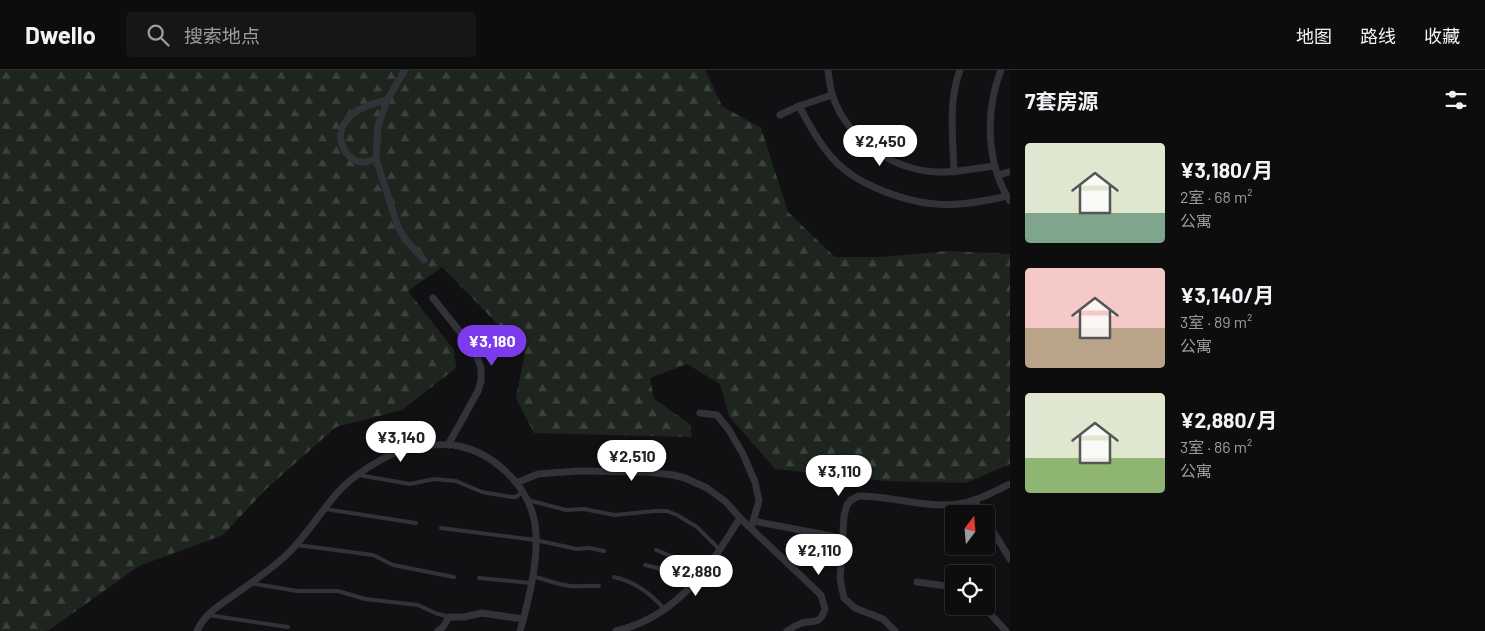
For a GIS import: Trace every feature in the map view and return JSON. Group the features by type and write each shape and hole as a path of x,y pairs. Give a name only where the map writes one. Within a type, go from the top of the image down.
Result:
{"street":[{"path":"405,70 387,100 378,126 376,159 398,227 405,239 424,260"},
{"path":"828,70 832,95 841,114 855,133 883,156 915,169 938,172 954,172 994,166"},
{"path":"954,172 952,112 960,70"},
{"path":"799,106 816,137 838,164 858,179 886,192 917,202 936,204 978,203 1008,198 994,166 990,123 994,92 1001,70"},
{"path":"780,114 832,95"},
{"path":"376,159 364,162 355,161 349,157 341,141 342,128 353,114 364,107 387,100"},
{"path":"998,175 1010,172"},
{"path":"433,298 475,351 481,368 481,381 478,391 448,445"},
{"path":"700,413 717,415 729,430 743,454 755,482 759,501 752,524"},
{"path":"197,631 208,615 283,559 297,545 339,492 358,476 390,455 407,449 448,445 470,450 487,457 511,476 528,500 533,516 535,540 529,602 520,631"},
{"path":"516,483 538,474 578,471 629,471 685,478 707,488 726,502 740,518 752,524 819,591 823,598 825,610 819,620 802,623 787,631"},
{"path":"896,631 883,619 855,608 844,598 840,579 844,516 847,504 859,496 939,504 962,504 1010,484"},
{"path":"974,500 977,505"},
{"path":"616,631 653,617 680,598 720,550 740,518"},
{"path":"752,524 818,532 832,536"},
{"path":"995,535 1010,559"},
{"path":"917,582 945,586"},
{"path":"438,631 449,617 464,618 482,614 523,619"},
{"path":"991,615 1006,631"}],"lane":[{"path":"358,476 410,484 434,479 456,481 482,492 512,497 518,496 522,492"},
{"path":"528,500 566,510 584,509 614,515 655,510 667,511 697,527 720,550"},
{"path":"325,509 416,522"},
{"path":"441,528 535,540 571,548 589,548 604,551"},
{"path":"297,545 373,555 392,565 454,577"},
{"path":"656,550 673,557 698,578"},
{"path":"645,565 670,571 686,568"},
{"path":"614,577 626,580 640,587 664,609"},
{"path":"479,578 532,579 567,586 599,586"},
{"path":"250,584 297,591 338,591 365,599 418,605 449,617"},
{"path":"208,615 288,627"}],"green space":[{"path":"0,70 705,70 722,106 761,128 788,212 835,257 880,257 949,251 1010,254 1010,464 966,483 886,481 775,469 729,416 720,384 687,364 650,378 654,399 690,424 692,437 534,433 516,398 525,352 442,267 408,291 454,350 456,368 402,410 336,427 266,489 223,535 139,566 46,631 0,631"}]}
